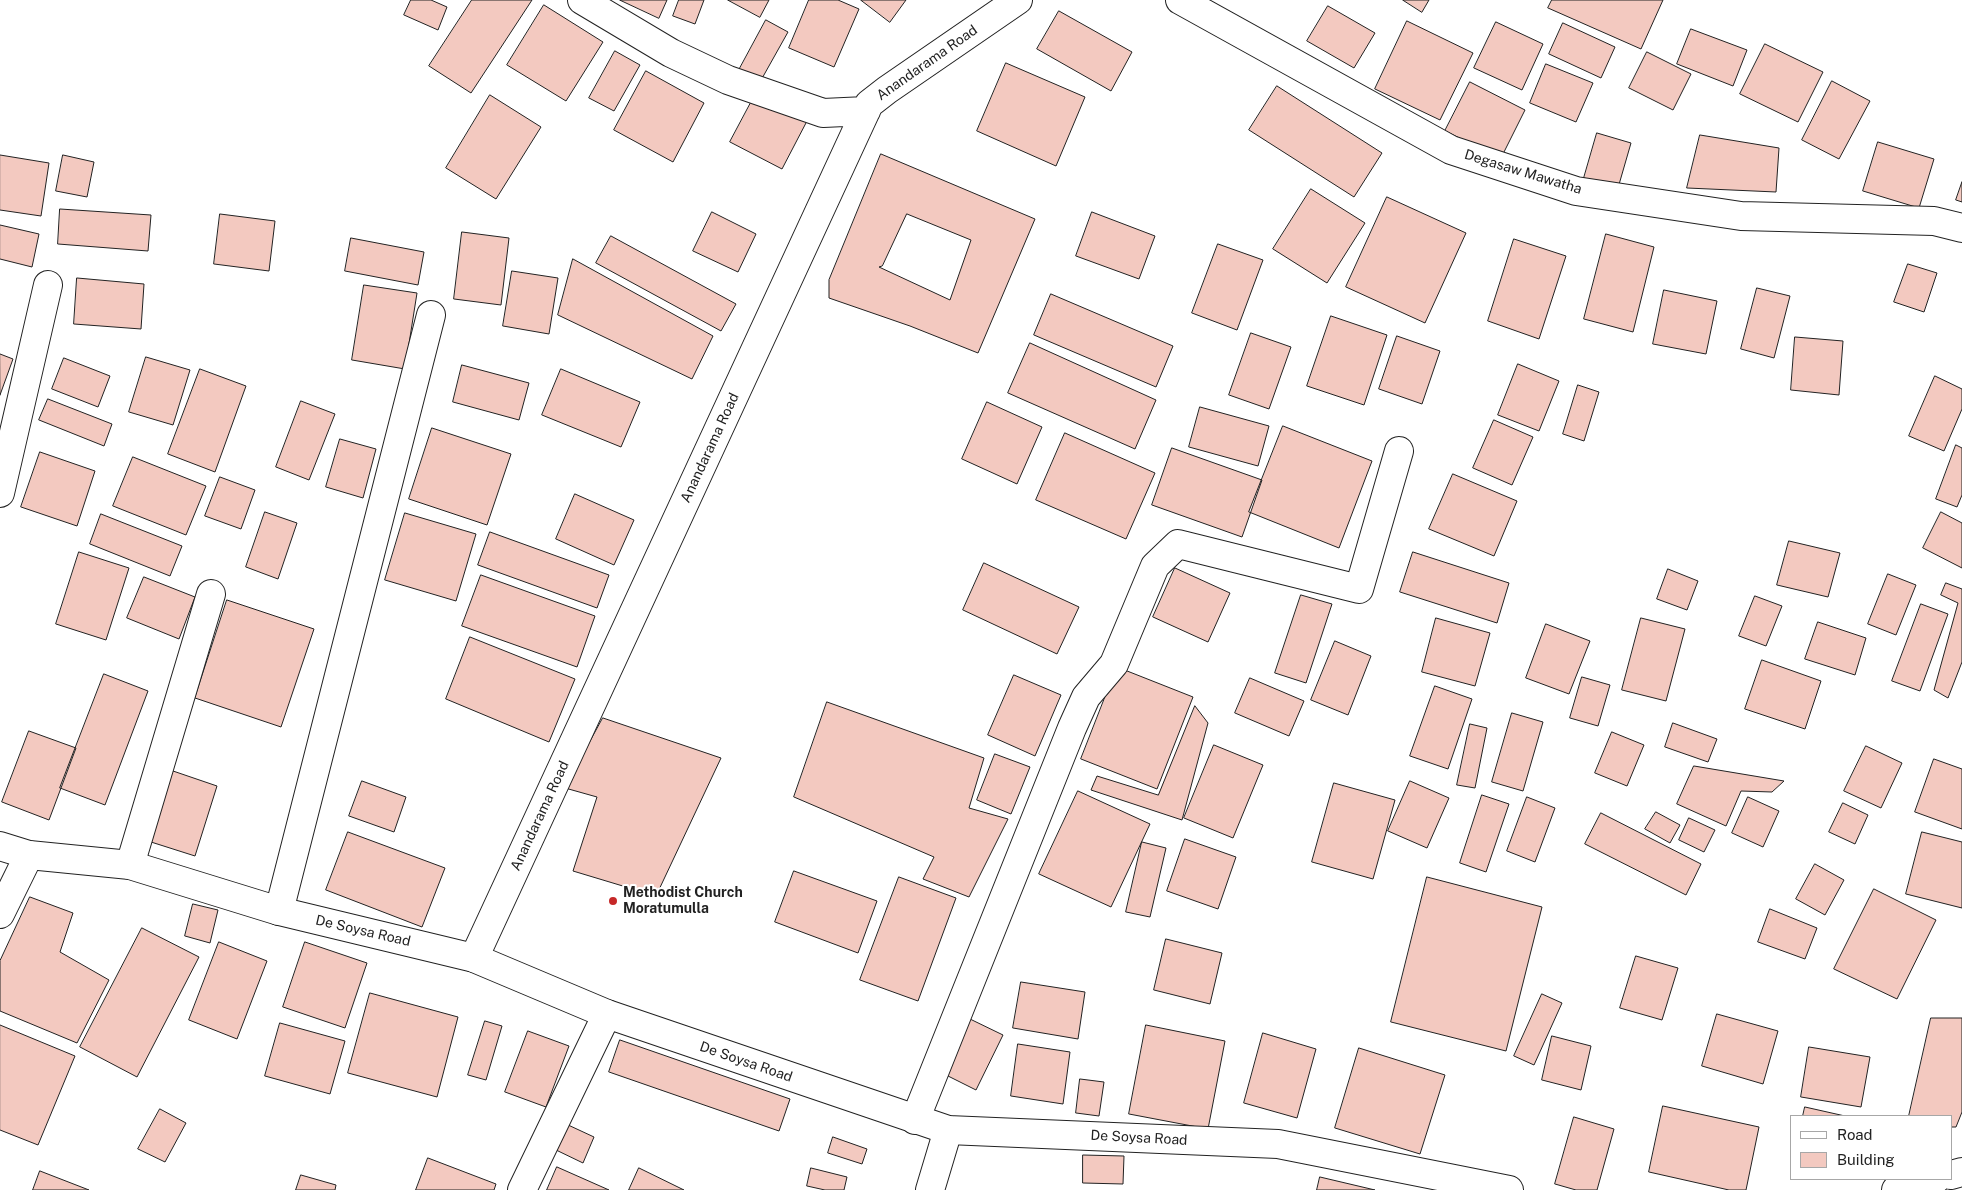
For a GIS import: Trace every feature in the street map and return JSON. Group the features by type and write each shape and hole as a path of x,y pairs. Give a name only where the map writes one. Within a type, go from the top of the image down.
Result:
{"street":[{"path":"582,0 671,53 728,80 823,113 866,111"},
{"name":"Anandarama Road","path":"474,958 869,104 1018,0"},
{"name":"Degasaw Mawatha","path":"1180,0 1450,150 1576,190 1741,216 1934,221 1962,228"},
{"path":"0,493 48,285"},
{"path":"279,911 431,315"},
{"path":"915,1120 1072,728 1086,697 1114,664 1155,566 1178,544 1359,589 1398,451"},
{"path":"130,865 211,594"},
{"name":"De Soysa Road","path":"0,846 29,855 130,865 279,911 474,958 607,1014 948,1130 1278,1144 1510,1190"},
{"path":"0,914 29,855"},
{"path":"522,1190 607,1014"},
{"path":"930,1190 948,1130"},
{"path":"1896,1190 1932,1180"}],"building":[{"path":"411,0 431,0 447,7 438,30 404,15"},
{"path":"472,0 532,0 471,93 429,66"},
{"path":"620,0 667,0 659,18"},
{"path":"679,0 704,0 695,24 673,16"},
{"path":"728,0 769,0 760,17"},
{"path":"809,0 838,0 859,9 834,67 789,48"},
{"path":"861,0 906,0 890,22"},
{"path":"1403,0 1429,0 1422,12"},
{"path":"1552,0 1663,0 1641,49 1548,8"},
{"path":"544,5 603,42 566,101 507,65"},
{"path":"1328,6 1375,33 1354,68 1307,41"},
{"path":"1059,11 1132,52 1111,91 1037,49"},
{"path":"766,20 788,32 760,82 739,70"},
{"path":"1407,21 1473,53 1440,120 1375,89"},
{"path":"1496,22 1543,44 1522,90 1474,68"},
{"path":"1563,23 1615,47 1601,78 1549,54"},
{"path":"1691,29 1747,50 1733,86 1677,64"},
{"path":"1765,44 1823,72 1798,122 1740,94"},
{"path":"615,51 640,65 614,111 589,98"},
{"path":"1647,52 1691,74 1673,110 1629,88"},
{"path":"1006,63 1085,97 1056,166 977,131"},
{"path":"1546,64 1593,83 1576,122 1530,103"},
{"path":"646,71 704,103 673,162 614,130"},
{"path":"1832,81 1870,101 1839,159 1802,140"},
{"path":"1470,82 1525,110 1501,158 1445,131"},
{"path":"1277,86 1382,153 1354,197 1249,130"},
{"path":"490,95 541,127 496,199 446,168"},
{"path":"755,95 807,121 782,169 730,142"},
{"path":"1597,133 1631,143 1618,188 1584,178"},
{"path":"1700,135 1779,148 1776,192 1687,188"},
{"path":"1878,142 1934,159 1919,208 1863,191"},
{"path":"881,154 1035,219 978,353 910,326 829,298 829,280","holes":["907,214 971,240 950,300 879,267 882,266"]},
{"path":"0,155 49,163 41,216 0,210"},
{"path":"63,155 94,162 87,197 56,191"},
{"path":"1962,182 1962,202 1956,200"},
{"path":"1311,189 1365,223 1327,283 1273,249"},
{"path":"1387,197 1466,233 1425,323 1346,287"},
{"path":"60,209 151,215 148,251 58,244"},
{"path":"712,212 756,234 738,272 693,251"},
{"path":"1092,212 1155,236 1139,279 1076,256"},
{"path":"220,214 275,221 269,271 214,264"},
{"path":"0,225 39,234 32,267 0,259"},
{"path":"462,232 509,238 501,305 454,299"},
{"path":"1606,234 1654,247 1633,332 1584,319"},
{"path":"611,236 736,304 721,331 596,263"},
{"path":"351,238 424,252 418,285 345,271"},
{"path":"1514,239 1566,256 1539,339 1488,321"},
{"path":"1218,244 1263,260 1237,330 1192,313"},
{"path":"573,259 713,336 692,379 558,315"},
{"path":"1908,264 1937,273 1924,312 1894,302"},
{"path":"512,271 558,278 549,334 503,326"},
{"path":"77,278 144,284 141,329 74,324"},
{"path":"364,285 417,293 405,369 352,360"},
{"path":"1757,288 1790,296 1774,358 1741,349"},
{"path":"1664,290 1717,301 1706,354 1653,344"},
{"path":"1051,294 1173,346 1156,387 1034,335"},
{"path":"1331,316 1387,335 1364,405 1307,386"},
{"path":"1251,333 1291,347 1269,409 1229,395"},
{"path":"1397,336 1440,351 1422,404 1379,389"},
{"path":"1795,337 1843,341 1839,395 1791,390"},
{"path":"1030,343 1156,400 1135,449 1008,393"},
{"path":"0,354 13,359 0,395"},
{"path":"146,357 190,370 173,425 129,412"},
{"path":"64,358 110,376 98,407 52,389"},
{"path":"1518,364 1559,381 1539,431 1498,415"},
{"path":"462,365 529,383 519,420 453,402"},
{"path":"200,369 246,386 215,472 168,454"},
{"path":"561,369 640,402 621,447 542,415"},
{"path":"1935,376 1962,389 1962,409 1944,451 1909,436"},
{"path":"1578,385 1599,392 1584,441 1563,434"},
{"path":"48,399 112,424 104,446 39,420"},
{"path":"301,401 335,414 309,480 276,467"},
{"path":"987,402 1042,427 1017,484 962,459"},
{"path":"1200,407 1269,426 1258,466 1189,447"},
{"path":"1494,420 1533,437 1512,485 1473,468"},
{"path":"1283,426 1372,461 1339,548 1249,512"},
{"path":"432,428 511,454 487,525 409,499"},
{"path":"1065,433 1155,473 1126,539 1036,500"},
{"path":"340,439 376,449 363,498 326,487"},
{"path":"1956,445 1962,448 1962,495 1957,507 1936,499"},
{"path":"1172,448 1262,480 1242,537 1152,505"},
{"path":"40,452 95,471 77,526 21,507"},
{"path":"133,457 206,486 186,535 113,506"},
{"path":"1453,474 1517,501 1494,556 1429,529"},
{"path":"220,477 255,490 241,529 205,516"},
{"path":"575,494 634,520 614,565 556,539"},
{"path":"265,512 297,523 278,579 246,567"},
{"path":"1941,512 1962,523 1962,568 1923,548"},
{"path":"405,513 476,534 456,601 385,580"},
{"path":"101,514 182,546 170,576 90,544"},
{"path":"490,532 609,575 597,608 478,565"},
{"path":"1789,541 1840,553 1828,597 1777,585"},
{"path":"79,552 129,568 106,640 56,624"},
{"path":"1413,552 1509,583 1497,623 1400,592"},
{"path":"984,563 1079,607 1057,654 963,610"},
{"path":"1175,568 1230,593 1208,642 1153,617"},
{"path":"1668,569 1698,581 1687,610 1657,599"},
{"path":"1888,574 1916,585 1896,635 1868,624"},
{"path":"481,575 595,616 577,667 462,626"},
{"path":"144,577 195,597 179,639 127,618"},
{"path":"1946,583 1962,589 1962,662 1948,698 1934,690 1958,603 1941,595"},
{"path":"1301,595 1332,604 1306,683 1275,673"},
{"path":"1755,596 1782,606 1766,646 1739,636"},
{"path":"227,600 314,629 281,727 195,698"},
{"path":"1921,604 1948,614 1920,691 1892,681"},
{"path":"1436,618 1490,633 1475,686 1422,672"},
{"path":"1641,618 1685,629 1666,701 1622,690"},
{"path":"1818,622 1866,638 1855,675 1805,659"},
{"path":"1546,624 1590,641 1569,694 1526,678"},
{"path":"470,637 575,679 549,742 446,699"},
{"path":"1335,641 1371,656 1348,715 1311,700"},
{"path":"1762,660 1821,681 1805,729 1745,709"},
{"path":"1117,667 1193,697 1157,789 1081,759"},
{"path":"104,674 148,691 105,805 60,788"},
{"path":"1014,675 1061,695 1035,756 988,735"},
{"path":"1582,677 1610,685 1598,726 1570,718"},
{"path":"1250,678 1304,701 1289,736 1235,713"},
{"path":"1435,686 1472,699 1448,769 1410,756"},
{"path":"827,702 984,758 969,808 1008,819 969,897 923,879 934,857 794,797"},
{"path":"1195,706 1208,723 1182,820 1091,790 1097,776 1158,795"},
{"path":"1512,713 1543,722 1523,791 1492,782"},
{"path":"603,718 721,758 656,896 573,871 597,797 565,788"},
{"path":"1673,723 1717,739 1708,762 1665,747"},
{"path":"1470,724 1487,728 1475,788 1457,785"},
{"path":"29,731 76,748 49,820 2,802"},
{"path":"1612,732 1644,745 1627,786 1595,773"},
{"path":"1214,745 1263,765 1233,838 1184,818"},
{"path":"1866,746 1902,763 1881,808 1844,791"},
{"path":"995,754 1030,767 1011,814 977,800"},
{"path":"1934,759 1962,769 1962,829 1915,812"},
{"path":"1694,766 1784,781 1772,792 1741,791 1726,826 1677,804"},
{"path":"173,771 217,786 195,856 151,842"},
{"path":"362,781 406,797 394,832 349,816"},
{"path":"1410,781 1449,798 1427,848 1388,831"},
{"path":"1334,783 1395,800 1373,879 1312,862"},
{"path":"1078,791 1150,824 1111,907 1039,874"},
{"path":"1482,795 1509,804 1486,872 1460,863"},
{"path":"1527,797 1555,808 1535,862 1507,851"},
{"path":"1748,797 1779,811 1763,847 1732,833"},
{"path":"1843,803 1868,815 1855,844 1829,832"},
{"path":"1656,812 1680,825 1670,843 1645,829"},
{"path":"1601,813 1701,864 1686,895 1585,844"},
{"path":"1689,818 1715,830 1704,852 1679,840"},
{"path":"348,832 445,868 422,927 326,890"},
{"path":"1922,832 1962,842 1962,908 1906,894"},
{"path":"1185,839 1236,857 1218,909 1167,891"},
{"path":"1142,842 1166,848 1150,917 1126,912"},
{"path":"1815,864 1844,880 1825,915 1796,899"},
{"path":"794,871 877,901 858,953 775,922"},
{"path":"899,877 956,898 918,1001 860,980"},
{"path":"1427,877 1542,907 1506,1051 1391,1022"},
{"path":"1874,889 1936,920 1897,999 1834,969"},
{"path":"30,897 73,913 60,952 109,980 77,1043 0,1011 0,961"},
{"path":"193,904 218,910 210,943 185,936"},
{"path":"1770,909 1817,928 1805,959 1758,942"},
{"path":"142,928 199,957 137,1077 80,1047"},
{"path":"1166,939 1222,953 1210,1004 1154,990"},
{"path":"219,942 267,961 237,1039 189,1020"},
{"path":"305,942 367,963 345,1028 283,1007"},
{"path":"1636,956 1678,968 1662,1020 1620,1008"},
{"path":"1021,982 1085,992 1078,1039 1013,1028"},
{"path":"370,993 458,1017 437,1097 348,1073"},
{"path":"1542,994 1562,1003 1534,1065 1514,1056"},
{"path":"1717,1014 1778,1031 1763,1084 1702,1066"},
{"path":"1931,1018 1962,1018 1962,1112 1956,1127 1952,1127 1952,1115 1909,1115"},
{"path":"970,1019 1003,1035 976,1090 944,1074"},
{"path":"485,1021 502,1026 486,1080 468,1075"},
{"path":"280,1023 345,1041 330,1094 265,1076"},
{"path":"0,1025 75,1056 38,1145 0,1130"},
{"path":"1146,1025 1225,1041 1208,1129 1129,1114"},
{"path":"528,1031 569,1046 546,1107 505,1092"},
{"path":"1263,1033 1316,1049 1297,1118 1244,1103"},
{"path":"1552,1036 1591,1046 1581,1090 1542,1080"},
{"path":"620,1040 790,1099 779,1131 609,1072"},
{"path":"1018,1044 1070,1052 1063,1104 1011,1096"},
{"path":"1809,1047 1870,1057 1861,1107 1801,1097"},
{"path":"1359,1048 1445,1075 1420,1154 1335,1128"},
{"path":"1080,1079 1104,1082 1099,1116 1076,1113"},
{"path":"1663,1106 1759,1127 1746,1190 1729,1190 1649,1172"},
{"path":"1805,1107 1841,1115 1803,1115"},
{"path":"160,1109 186,1123 165,1162 138,1149"},
{"path":"1574,1117 1614,1129 1597,1190 1576,1190 1555,1184"},
{"path":"566,1124 594,1137 583,1163 554,1149"},
{"path":"833,1137 867,1149 862,1164 828,1153"},
{"path":"1083,1155 1124,1156 1123,1184 1083,1183"},
{"path":"428,1158 496,1184 494,1190 416,1190"},
{"path":"557,1167 609,1190 547,1190"},
{"path":"639,1168 684,1190 629,1190"},
{"path":"811,1168 847,1177 844,1190 825,1190 807,1186"},
{"path":"40,1171 89,1190 33,1190"},
{"path":"301,1175 336,1185 335,1190 296,1190"},
{"path":"1320,1177 1375,1190 1317,1190"}],"place":[{"name":"Methodist Church Moratumulla","path":"613,901"}]}
